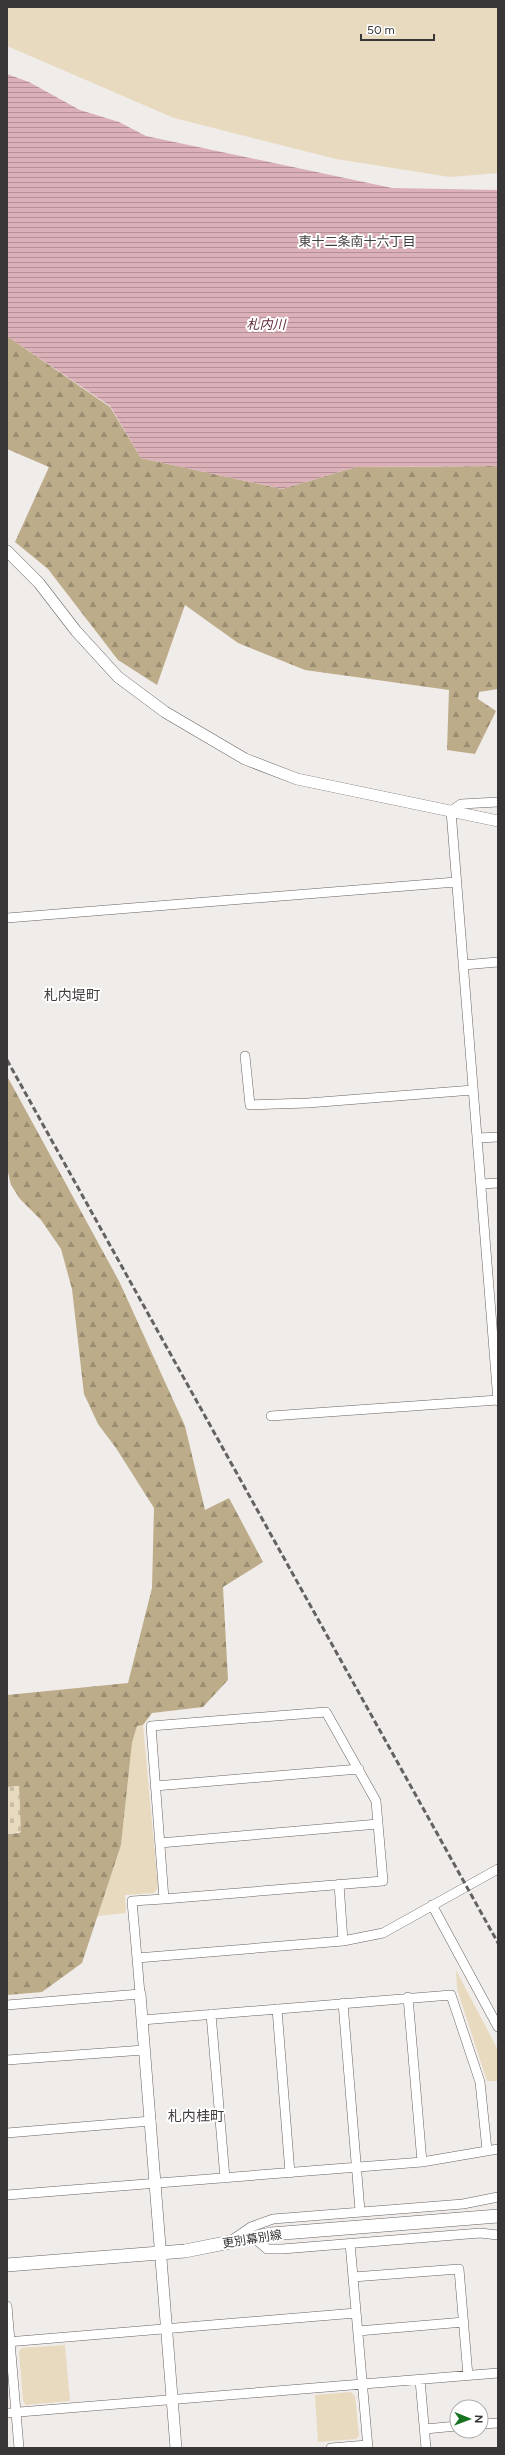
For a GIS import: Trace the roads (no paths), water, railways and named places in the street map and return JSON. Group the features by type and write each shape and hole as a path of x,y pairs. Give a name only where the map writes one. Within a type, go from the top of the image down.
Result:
{"main road":[{"name":"更別幕別線","path":"7,2265 161,2252 185,2252 229,2241 253,2237 498,2216"}],"street":[{"path":"7,551 39,584 76,631 118,677 138,693 202,735 245,759 297,779 498,821"},
{"path":"451,811 461,804 498,802"},
{"path":"271,1416 498,1401 496,1357 451,811"},
{"path":"7,918 456,882"},
{"path":"463,965 498,962"},
{"path":"244,1056 250,1105 308,1103 473,1090"},
{"path":"478,1138 498,1137"},
{"path":"481,1184 498,1183"},
{"path":"164,1899 151,1726 326,1712 376,1801 383,1881 164,1899 132,1901 156,2183 176,2448"},
{"path":"155,1786 359,1770"},
{"path":"160,1842 378,1824"},
{"path":"137,1958 343,1941 383,1933 498,1869"},
{"path":"339,1884 343,1941"},
{"path":"432,1905 498,2027"},
{"path":"7,2005 140,1994"},
{"path":"142,2020 408,1997 451,1995 480,2082 487,2150"},
{"path":"408,1997 422,2162"},
{"path":"343,2003 360,2211"},
{"path":"277,2009 290,2173"},
{"path":"211,2014 225,2178"},
{"path":"7,2060 144,2050"},
{"path":"7,2133 151,2121"},
{"path":"7,2195 422,2162 498,2149"},
{"path":"229,2241 251,2226 273,2219 463,2204 498,2197"},
{"path":"253,2237 267,2249 480,2233 498,2235"},
{"path":"331,2448 368,2447 350,2243"},
{"path":"353,2277 459,2269 468,2376"},
{"path":"7,2306 12,2412 19,2448"},
{"path":"9,2342 167,2330 356,2313"},
{"path":"358,2330 464,2322"},
{"path":"12,2412 498,2374"},
{"path":"420,2380 426,2448"},
{"path":"425,2429 449,2427"}],"water":[{"name":"札内川","path":"7,74 29,82 80,110 119,122 146,136 392,188 498,190 498,466 356,467 282,489 141,458 110,406 7,336"}],"railway":[{"path":"7,1060 498,1943"}],"district":[{"name":"東十二条南十六丁目","path":"357,241"},
{"name":"札内堤町","path":"72,995"},
{"name":"札内桂町","path":"196,2116"}]}
